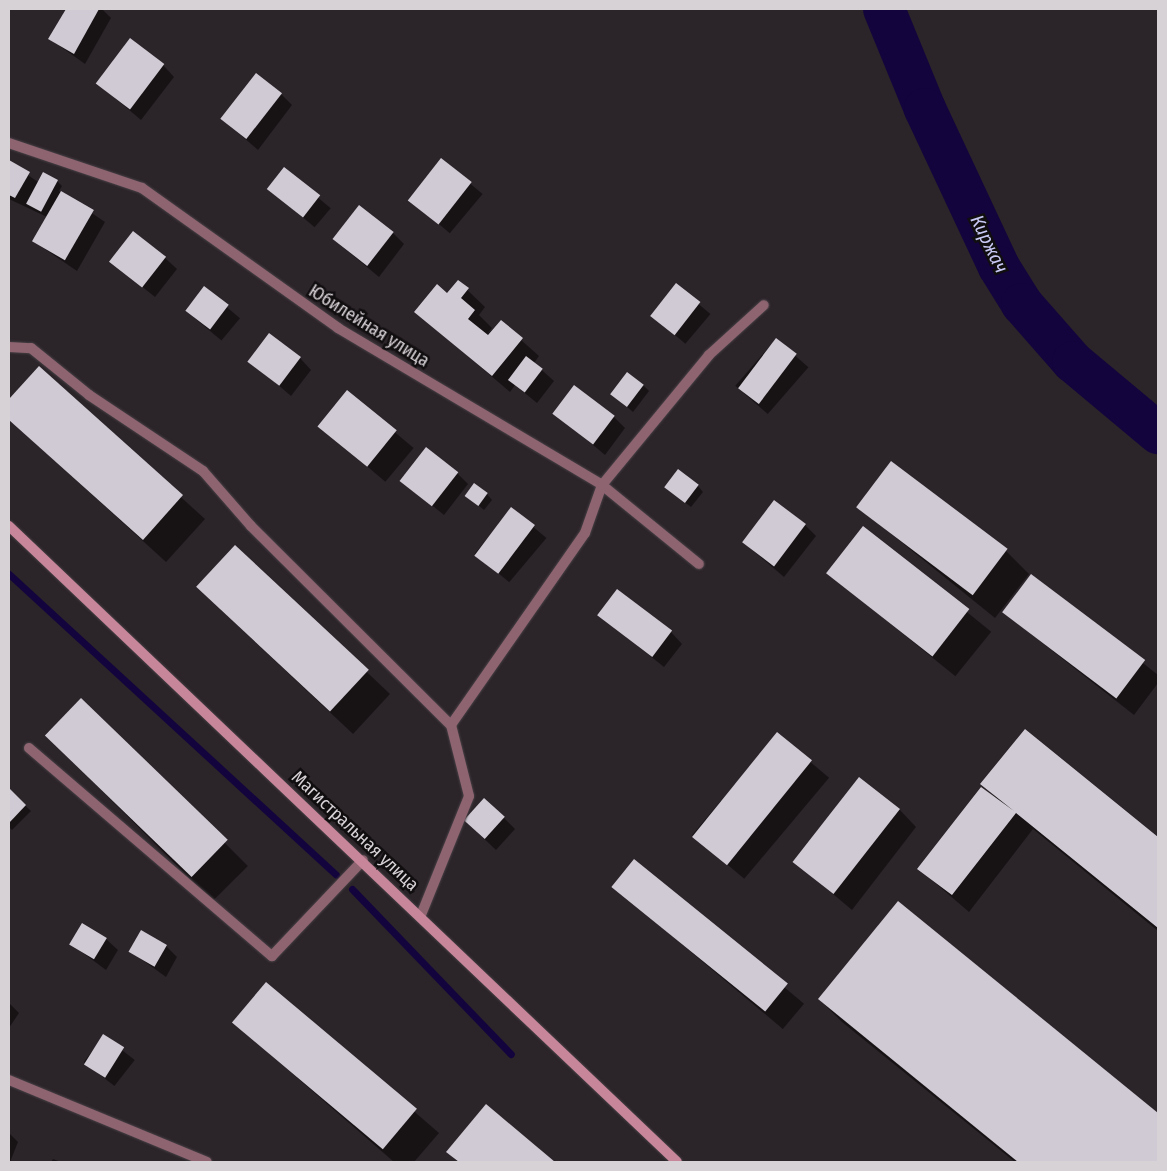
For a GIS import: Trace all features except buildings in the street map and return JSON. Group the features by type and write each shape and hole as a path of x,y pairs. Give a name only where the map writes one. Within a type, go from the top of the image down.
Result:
{"main road":[{"name":"Магистральная улица","path":"9,526 363,860 677,1162"}],"street":[{"name":"Юбилейная улица","path":"9,143 142,188 338,328 602,485 698,564"},
{"path":"451,725 585,533 602,485 709,355 764,305"},
{"path":"9,347 31,348 89,395 203,471 251,526 451,725 469,796 420,915"},
{"path":"29,748 272,956 363,860"},
{"path":"9,1080 207,1162"}],"waterway":[{"name":"Киржач","path":"884,9 925,109 999,267 1022,304 1073,362 1158,433"},
{"path":"9,574 336,875"},
{"path":"352,889 511,1054"}]}
